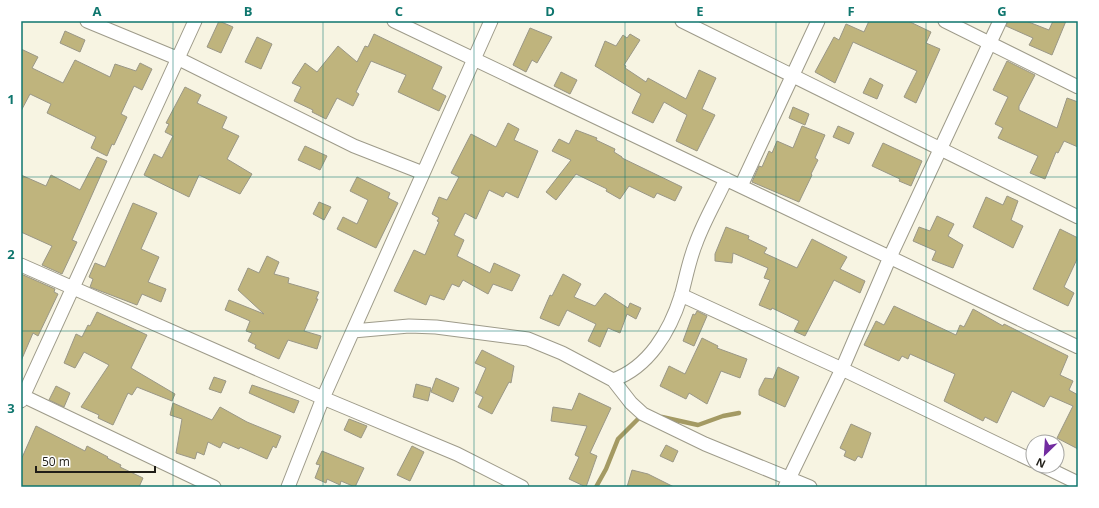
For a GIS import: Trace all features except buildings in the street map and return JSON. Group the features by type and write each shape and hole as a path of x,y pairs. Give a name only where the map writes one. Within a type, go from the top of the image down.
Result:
{"street":[{"path":"87,21 179,59 354,146 424,174"},
{"path":"195,21 179,59 22,398 214,487"},
{"path":"394,21 1078,346"},
{"path":"288,487 323,398 491,21"},
{"path":"682,21 1078,217"},
{"path":"741,186 818,21"},
{"path":"945,21 989,45 1078,87"},
{"path":"787,482 842,369 890,257 1000,21"},
{"path":"613,380 626,375 636,368 658,344 672,320 696,242 726,179"},
{"path":"21,265 323,398 457,454 522,487"},
{"path":"681,294 842,369 1025,457"},
{"path":"353,331 409,326 528,340 562,353 613,380 631,403 643,414 787,482 810,487"},
{"path":"1060,474 1078,482 1075,487"}],"waterway":[{"path":"662,417 698,425 723,416 739,413"},
{"path":"596,487 606,469 618,439 643,414"}]}
